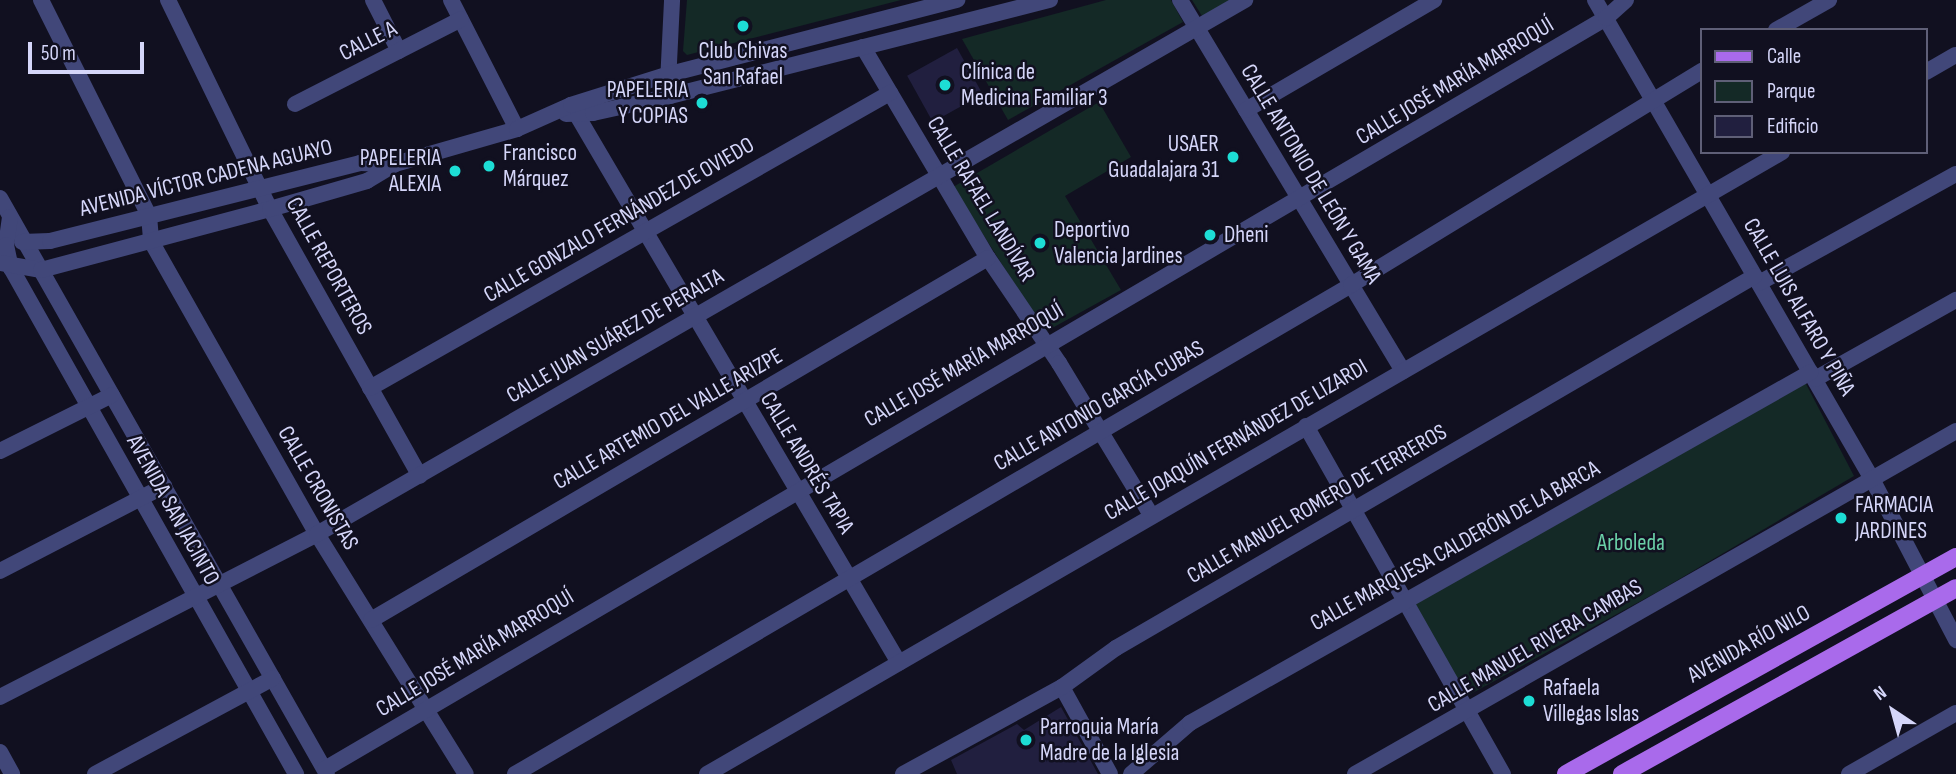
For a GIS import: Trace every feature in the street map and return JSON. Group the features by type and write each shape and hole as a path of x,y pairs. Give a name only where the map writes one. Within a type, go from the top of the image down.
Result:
{"main road":[{"name":"AVENIDA RÍO NILO","path":"1566,774 1956,556"},
{"path":"1622,774 1956,588"}],"street":[{"path":"41,0 149,216"},
{"name":"CALLE REPORTEROS","path":"168,0 270,209 420,475"},
{"path":"373,0 399,51"},
{"path":"451,0 517,129"},
{"path":"670,96 666,75 671,0"},
{"name":"AVENIDA VÍCTOR CADENA AGUAYO","path":"41,270 366,181 395,164 517,129 666,75 957,0"},
{"name":"AVENIDA VÍCTOR CADENA AGUAYO","path":"567,111 670,96 1050,0"},
{"name":"CALLE ANTONIO DE LEÓN Y GAMA","path":"1180,0 1403,371"},
{"name":"CALLE JUAN SUÁREZ DE PERALTA","path":"0,698 222,586 317,534 1245,0"},
{"path":"1246,110 1434,0"},
{"name":"CALLE LUIS ALFARO Y PIÑA","path":"1595,0 1872,479 1956,640"},
{"name":"CALLE JOSÉ MARÍA MARROQUÍ","path":"326,772 425,708 796,489 1045,343 1300,199 1606,18 1626,0"},
{"path":"1780,28 1829,0"},
{"name":"CALLE A","path":"295,104 461,19"},
{"name":"CALLE RAFAEL LANDÍVAR","path":"863,47 988,258 1101,431 1151,515"},
{"path":"1928,71 1956,55"},
{"name":"CALLE ANTONIO GARCÍA CUBAS","path":"515,774 1351,285 1700,72"},
{"name":"CALLE GONZALO FERNÁNDEZ DE OVIEDO","path":"370,388 890,93"},
{"name":"CALLE ANDRÉS TAPIA","path":"567,111 643,232 899,663"},
{"name":"CALLE JOAQUÍN FERNÁNDEZ DE LIZARDI","path":"712,773 1151,515 1778,154"},
{"name":"AVENIDA VÍCTOR CADENA AGUAYO","path":"30,243 360,163 395,164"},
{"name":"CALLE MANUEL ROMERO DE TERREROS","path":"903,774 1062,687 1116,648 1757,279 1956,174"},
{"name":"AVENIDA SAN JACINTO","path":"0,198 30,243 41,270 326,772"},
{"name":"AVENIDA SAN JACINTO","path":"10,216 3,236 6,265 296,774"},
{"name":"CALLE CRONISTAS","path":"149,216 151,241 317,534 466,774"},
{"path":"3,236 30,243"},
{"name":"CALLE ARTEMIO DEL VALLE ARIZPE","path":"371,620 988,258"},
{"path":"6,265 41,270"},
{"name":"CALLE MARQUESA CALDERÓN DE LA BARCA","path":"1131,774 1190,723 1403,601 1956,300"},
{"path":"0,452 112,394"},
{"path":"1306,426 1503,774"},
{"name":"CALLE MANUEL RIVERA CAMBAS","path":"1355,774 1956,431"},
{"path":"0,571 164,486"},
{"path":"95,774 274,678"},
{"path":"1062,687 1110,774"},
{"path":"1849,774 1956,713"},
{"path":"0,752 12,774"}],"green space":[{"name":"Club Chivas San Rafael","path":"687,0 901,0 687,55 683,51"},
{"path":"1106,0 1171,0 1183,22 1008,120 962,39"},
{"path":"1192,0 1235,0 1202,16"},
{"name":"Deportivo Valencia Jardines","path":"1099,102 1131,157 1065,196 1121,290 1045,332 953,187"},
{"name":"Arboleda","path":"1805,382 1854,476 1659,591 1467,696 1410,603"}],"building":[{"name":"Clínica de Medicina Familiar 3","path":"957,48 983,94 933,122 907,76"},
{"name":"Parroquia María Madre de la Iglesia","path":"1061,707 1098,774 957,774 951,760 1017,724 1024,730"}],"place":[{"name":"Club Chivas San Rafael","path":"743,26"},
{"name":"Clínica de Medicina Familiar 3","path":"945,85"},
{"name":"PAPELERIA Y COPIAS","path":"702,103"},
{"name":"USAER Guadalajara 31","path":"1233,157"},
{"name":"Francisco Márquez","path":"489,166"},
{"name":"PAPELERIA ALEXIA","path":"455,171"},
{"name":"Dheni","path":"1210,235"},
{"name":"Deportivo Valencia Jardines","path":"1040,243"},
{"name":"FARMACIA JARDINES","path":"1841,518"},
{"name":"Rafaela Villegas Islas","path":"1529,701"},
{"name":"Parroquia María Madre de la Iglesia","path":"1026,740"}]}
